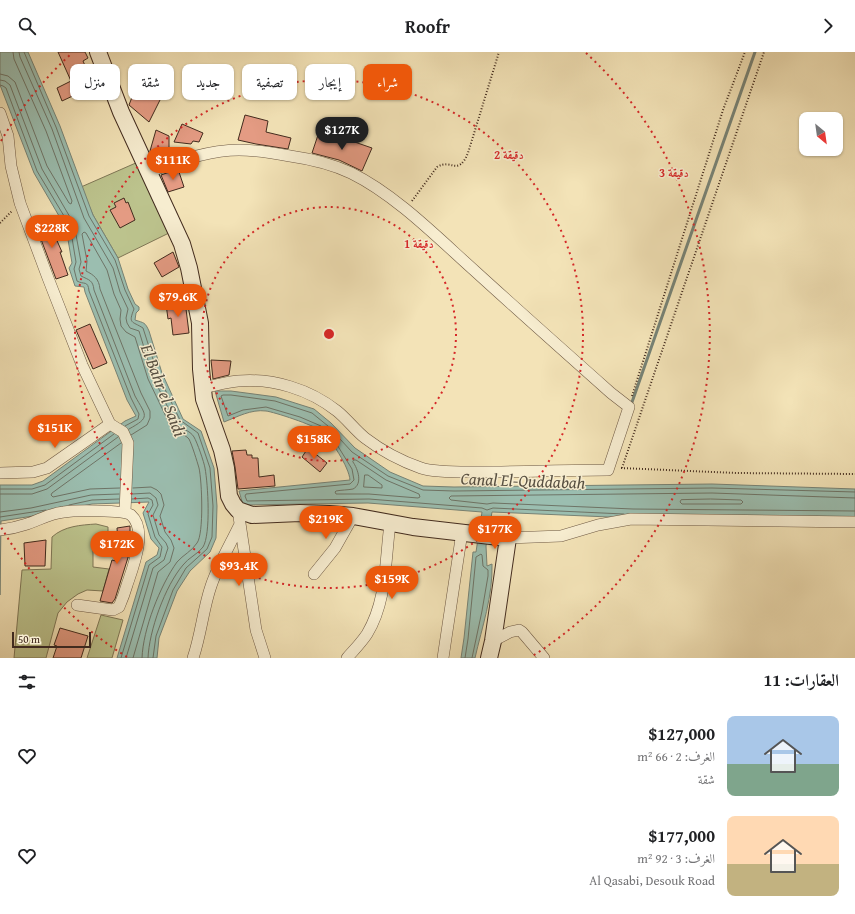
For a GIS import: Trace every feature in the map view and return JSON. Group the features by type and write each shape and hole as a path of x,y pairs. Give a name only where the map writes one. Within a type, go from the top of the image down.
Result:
{"main road":[{"path":"98,52 121,112 182,244 189,268 200,323 200,369 203,393 222,450 229,490 239,517 300,513 329,514 353,516 390,524 508,538 493,641 489,658"}],"street":[{"path":"0,113 8,136 11,166 20,203 82,365 110,424 123,432 128,443 124,512"},
{"path":"149,172 170,163 218,152 239,150 287,155 329,164 351,173 380,191 406,210 611,393 629,407 608,470 456,472 423,469 400,460 380,449 337,411 316,397 281,384 259,381 238,381 203,393"},
{"path":"0,472 33,472 46,468 110,424"},
{"path":"0,530 26,524 50,515 64,512 124,512 130,515 137,526 139,541 136,560 120,604 116,610 77,605"},
{"path":"314,574 335,548 353,516"},
{"path":"193,658 211,587 239,517"},
{"path":"239,517 256,630 265,658"},
{"path":"508,538 561,536 598,525 631,519 855,522"},
{"path":"347,658 366,635 378,609 384,582 390,524"},
{"path":"443,658 474,534"},
{"path":"493,641 510,632 519,630 544,658"}],"path":[{"path":"406,210 437,167 442,164 458,166 465,161 499,52"},
{"path":"629,407 724,110 746,52"},
{"path":"622,468 764,52"},
{"path":"0,223 20,203"},
{"path":"608,470 622,468 736,473 855,474"}],"green space":[{"path":"138,162 169,233 118,258 93,215 81,187"},
{"path":"96,524 108,527 108,538 97,540 93,544 93,567 109,569 103,591 87,590 78,594 67,602 58,613 46,658 14,658 22,570 51,569 52,537 67,528"},
{"path":"101,615 123,620 112,658 87,658"}],"water":[{"name":"El Bahr el Saidi","path":"0,52 28,52 60,126 93,215 118,258 128,289 135,304 139,307 135,320 144,323 148,328 162,373 183,419 201,431 214,468 217,506 216,538 210,552 190,571 177,591 159,638 157,658 117,658 146,562 157,555 159,548 151,539 143,513 149,502 92,504 1,521 0,595 0,485 32,485 43,481 125,421 136,416 127,400 84,287 75,286 69,268 72,263 66,228 34,173 0,85"},
{"path":"215,391 231,391 276,397 314,409 331,423 355,448 390,472 423,486 454,487 712,484 855,489 855,520 633,518 492,512 486,546 487,566 492,564 491,588 475,658 461,658 473,552 476,552 482,512 368,503 243,505 239,491 350,480 349,474 334,447 325,435 317,428 294,419 266,411 250,412 224,422"}],"building":[{"path":"58,52 85,52 88,58 83,61 84,64 70,64 70,79"},
{"path":"70,82 70,97 62,101 57,88"},
{"path":"131,100 160,100 149,122 129,105"},
{"path":"245,115 268,121 266,132 291,138 288,149 238,140"},
{"path":"182,124 203,133 199,142 193,141 191,144 174,142"},
{"path":"156,130 169,136 169,156 151,154 150,151"},
{"path":"319,132 342,141 343,138 372,148 362,171 339,160 312,153"},
{"path":"178,169 184,187 168,192 161,175"},
{"path":"124,198 126,203 128,202 135,220 120,228 110,210 116,207 114,203"},
{"path":"47,218 62,252 60,252 68,275 56,279 39,234 42,232 38,223"},
{"path":"173,252 179,267 162,277 154,263"},
{"path":"185,301 189,333 173,335 171,318 168,319 166,304"},
{"path":"90,324 107,363 93,369 76,330"},
{"path":"211,360 231,361 229,375 213,379"},
{"path":"308,448 327,463 320,472 302,457"},
{"path":"246,450 247,455 252,455 252,458 258,458 259,477 274,475 275,486 238,489 232,451"},
{"path":"130,526 131,548 115,599 112,603 100,601 112,560 116,561 115,543 118,543 117,528"},
{"path":"46,540 45,566 25,566 24,543"},
{"path":"60,628 88,636 81,658 53,658 57,646 54,645"}],"waterway":[{"path":"631,405 755,52"}],"water label":[{"name":"Canal El-Quddabah","path":"523,480"}]}
